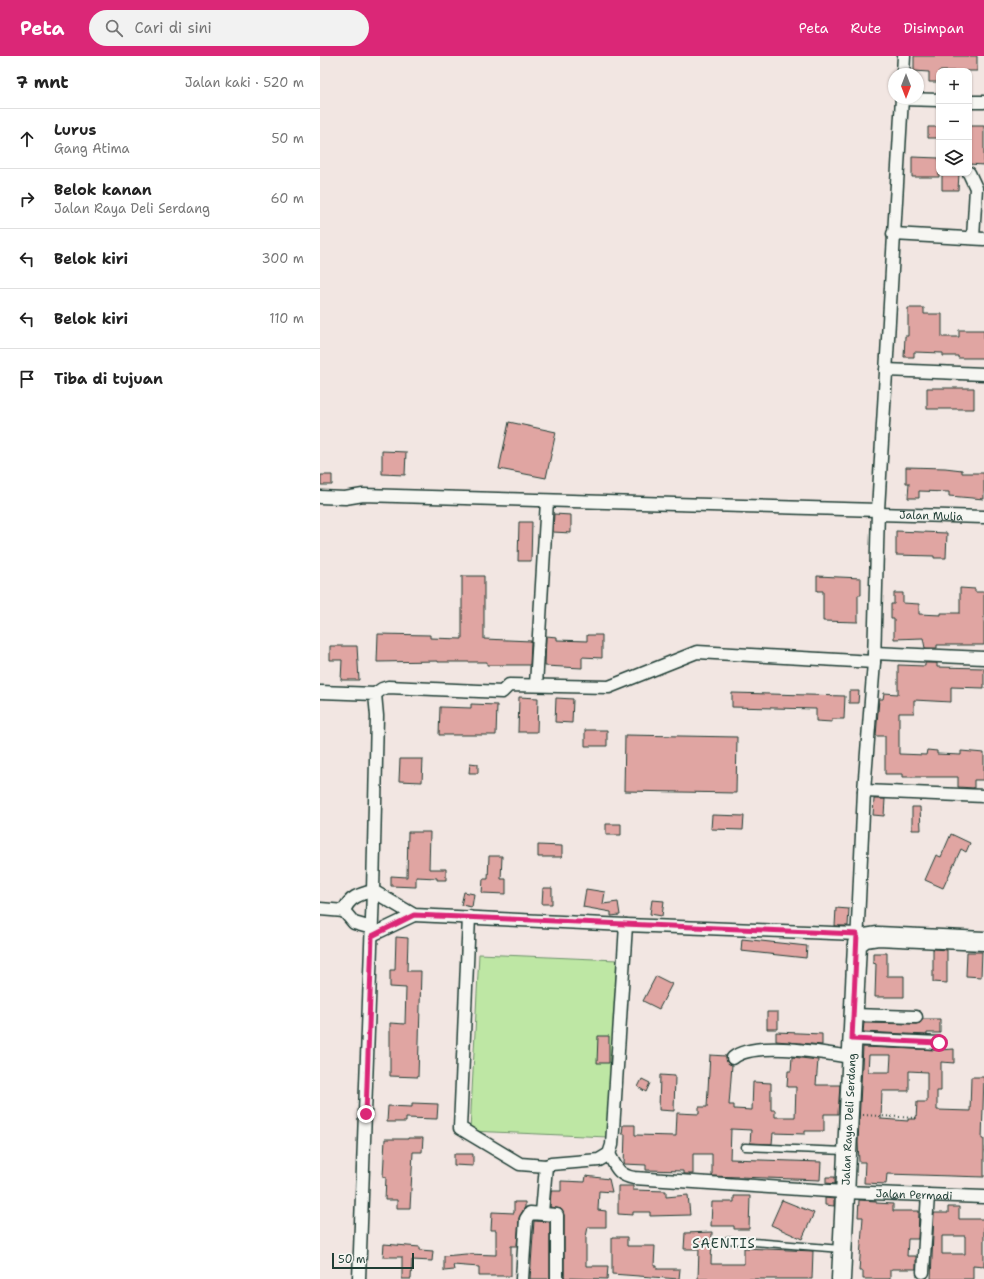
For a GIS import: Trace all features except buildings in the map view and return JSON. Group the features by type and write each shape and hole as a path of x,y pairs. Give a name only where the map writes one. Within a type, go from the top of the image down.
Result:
{"main road":[{"path":"857,939 878,936 984,941"},
{"name":"Jalan Raya Deli Serdang","path":"841,1279 857,939"}],"street":[{"path":"903,68 904,56"},
{"path":"924,99 936,100"},
{"path":"972,102 984,102"},
{"path":"344,910 354,923 372,932 414,915 626,925 857,939 864,790 874,658 878,512 902,104"},
{"path":"893,234 979,238 976,188 970,176"},
{"path":"886,370 984,374"},
{"name":"Jalan Mulia","path":"320,497 345,498 363,495 878,512 984,517"},
{"path":"536,685 547,501"},
{"path":"320,692 375,694 388,687 502,692 509,685 609,687 697,652 874,658 984,658"},
{"path":"359,1279 372,932 377,716 375,694"},
{"path":"864,790 984,796"},
{"path":"344,910 346,905 358,895 373,891 414,915"},
{"path":"320,909 344,910"},
{"path":"469,917 460,1128 520,1164 546,1166 551,1164 599,1160 608,1154 614,1132 626,925"},
{"path":"853,1015 916,1017"},
{"path":"852,1039 939,1043"},
{"path":"733,1058 743,1052 764,1049 803,1050 851,1057"},
{"name":"Jalan Permadi","path":"608,1154 617,1170 624,1176 634,1178 844,1192 984,1197"},
{"path":"542,1213 546,1166"},
{"path":"923,1272 928,1195"},
{"path":"522,1279 526,1217 530,1213 555,1214 558,1217 557,1279"}],"lane":[{"path":"745,1147 846,1151"},
{"path":"728,1240 842,1249"}],"path":[{"path":"848,1114 916,1118"}],"green space":[{"path":"479,954 617,960 608,1137 470,1131"}],"district":[{"name":"SAENTIS","path":"724,1243"}],"route":[{"path":"366,1114 372,936 414,915 857,934 852,1039 939,1043"}]}
